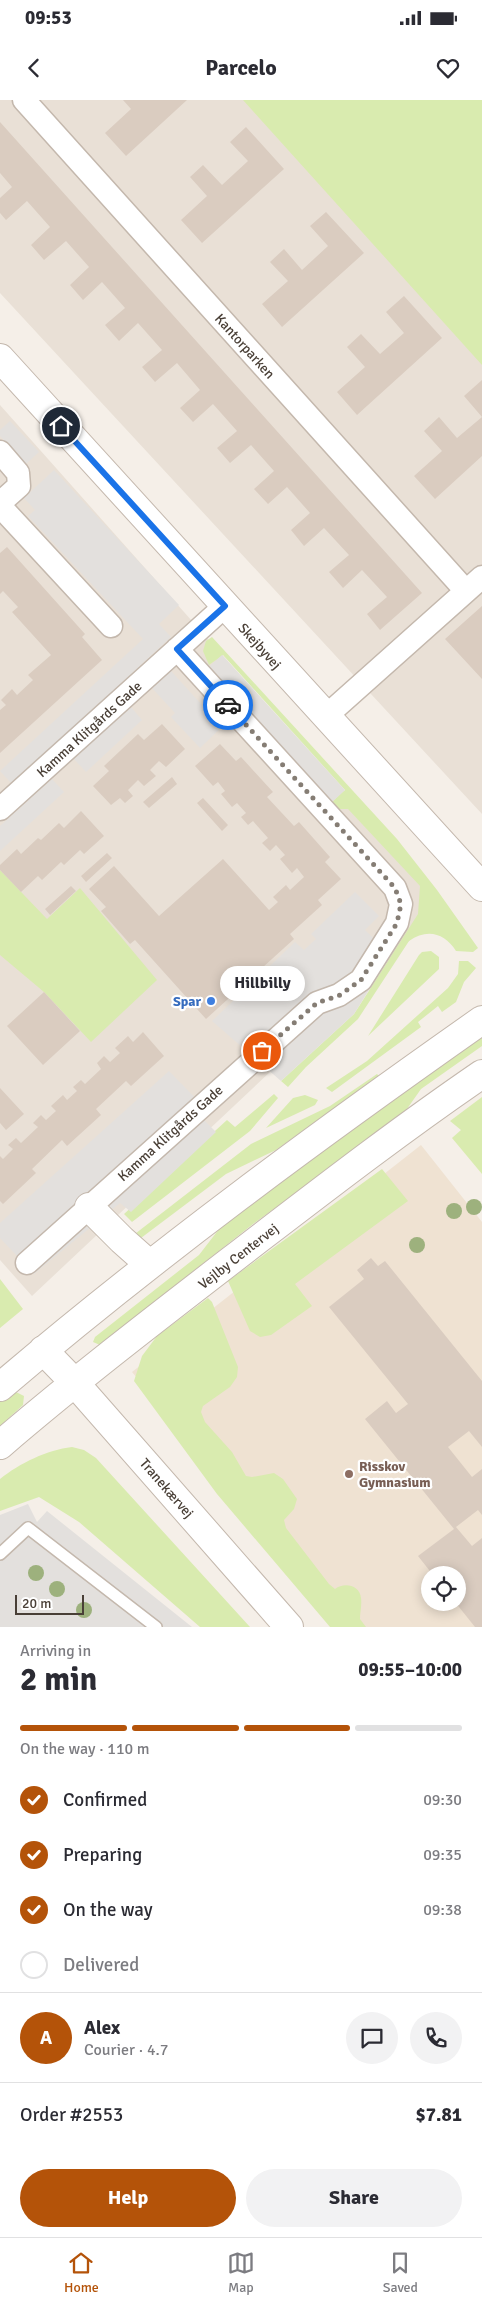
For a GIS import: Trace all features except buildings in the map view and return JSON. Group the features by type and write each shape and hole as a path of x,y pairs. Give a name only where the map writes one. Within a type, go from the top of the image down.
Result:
{"street":[{"name":"Kantorparken","path":"24,100 474,584 325,717"},
{"name":"Skejbyvej","path":"0,358 482,888"},
{"path":"0,452 18,473 18,486 0,504 111,626"},
{"name":"Kamma Klitgårds Gade","path":"1,807 225,606"},
{"name":"Kamma Klitgårds Gade","path":"27,1264 317,1003 340,995 361,980 397,923 401,904 395,888 177,649"},
{"path":"0,1387 150,1264 374,1096 482,1020"},
{"name":"Vejlby Centervej","path":"0,1446 74,1382 378,1148 482,1074"},
{"path":"89,1207 122,1240 150,1264"},
{"name":"Tranekærvej","path":"43,1350 74,1382 289,1627"}],"lane":[{"path":"0,1554 28,1528 156,1627"}],"shaded area":[{"path":"0,100 482,100 482,814 0,293"},
{"path":"0,405 353,802 441,911 32,1296 0,1260"},
{"path":"10,421 39,452 26,464 0,436 0,430"},
{"path":"54,470 179,605 159,624 171,637 12,784 0,771 143,639 28,516 35,510 24,498"},
{"path":"222,655 345,790 332,802 209,667"},
{"path":"171,671 222,727 200,748 171,717 175,713 152,688"},
{"path":"131,707 142,720 86,772 74,759"},
{"path":"52,779 64,792 0,851 0,826"},
{"path":"355,892 379,916 365,930 391,955 354,1014 281,1081 212,1021 295,942 304,950 316,939 311,934"},
{"path":"169,1071 209,1112 203,1119 216,1132 131,1212 120,1203 34,1274 0,1238 0,1223"},
{"name":"Risskov Gymnasium","path":"421,1145 482,1222 482,1627 345,1627 132,1372"},
{"path":"28,1504 37,1522 47,1511 192,1627 0,1627 0,1515"}],"green space":[{"path":"243,100 482,100 482,365"},
{"path":"212,637 397,839 437,890 478,948 473,952 456,951 447,940 435,934 422,935 409,941 358,1019 306,1067 288,1087 281,1081 354,1014 418,914 420,886 348,809 338,809 332,802 345,790 223,655 209,665 203,651 206,641"},
{"path":"0,870 47,919 80,888 157,980 91,1042 44,992 0,955"},
{"path":"431,951 439,957 439,969 368,1036 419,955 422,952"},
{"path":"459,961 468,961 476,968 464,982 456,1002 442,1012 438,1006 418,1022 421,1027 332,1092 326,1088 367,1061 448,988 458,974"},
{"path":"482,1036 482,1046 421,1089 402,1116 253,1224 100,1345 93,1342 95,1337 199,1255 226,1220"},
{"path":"377,1074 379,1076 276,1150 226,1174 141,1238 131,1237 251,1144 330,1106"},
{"path":"274,1094 278,1098 250,1131 132,1222 124,1214 227,1120 235,1127"},
{"path":"305,1095 318,1100 315,1105 266,1128 293,1098"},
{"path":"482,1097 482,1174 452,1138 461,1130 450,1121"},
{"path":"382,1169 408,1201 295,1284 312,1306 271,1335 260,1337 250,1331 228,1281"},
{"path":"0,1279 23,1309 0,1328"},
{"path":"208,1298 212,1302 238,1367 237,1377 230,1387 203,1406 201,1412 205,1422 232,1452 246,1476 252,1477 274,1473 283,1479 297,1499 294,1509 284,1520 286,1528 329,1584 335,1589 347,1585 358,1590 361,1601 360,1619 366,1627 330,1627 217,1494 134,1381 142,1356 157,1336"},
{"path":"16,1392 24,1396 23,1405 0,1426 0,1402"},
{"path":"72,1447 84,1450 96,1458 250,1627 200,1627 79,1522 39,1497 0,1511 0,1479 34,1458"}],"way so far":[{"path":"228,705 395,888 401,904 397,923 361,980 340,995 317,1003 262,1051"}],"place":[{"name":"Spar","path":"211,1001"},
{"name":"Hillbilly","path":"262,1051"},
{"name":"Risskov Gymnasium","path":"349,1474"}],"route":[{"path":"61,426 225,606 177,649 228,705"}]}
